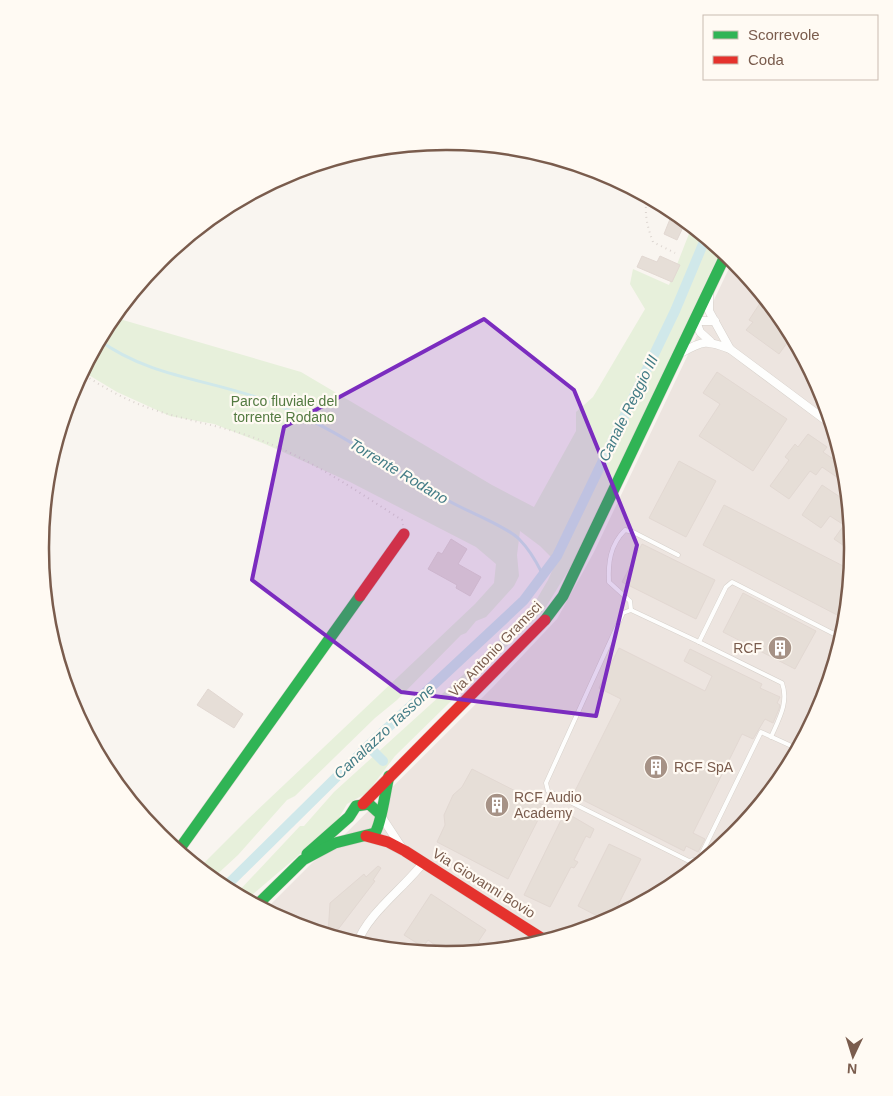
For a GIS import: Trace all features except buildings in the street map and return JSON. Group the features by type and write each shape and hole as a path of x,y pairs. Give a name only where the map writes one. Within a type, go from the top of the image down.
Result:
{"street":[{"name":"Via Antonio Gramsci","path":"262,900 303,860 316,844 330,835 349,817 352,809 363,804 389,776 503,665 551,614 572,580 723,262"},
{"path":"709,293 710,311 730,349"},
{"path":"715,321 696,320 700,332 710,341 730,349 822,418"},
{"path":"681,353 698,343 710,341"},
{"path":"182,845 404,534"},
{"path":"349,817 350,826 363,836 378,829 389,776"},
{"path":"363,804 374,806 380,815"},
{"name":"Via Giovanni Bovio","path":"380,815 405,851"},
{"name":"Via Antonio Gramsci","path":"303,860 335,844 363,836"},
{"name":"Via Giovanni Bovio","path":"363,836 388,842 405,851 537,935"},
{"path":"361,936 365,926 383,905 408,882 423,863"}],"lane":[{"path":"631,610 630,600 609,582 608,562 619,536 625,530 633,532 678,555"},
{"path":"700,642 726,587 732,582 835,634"},
{"path":"694,860 689,861 548,791 546,783 623,613 631,610 782,683 785,692 784,704 771,737"},
{"path":"702,853 761,732 791,746"}],"path":[{"path":"646,204 644,210 653,242 675,253"},
{"path":"88,377 122,397 149,408 253,437 282,449 402,520 404,534"}],"highlighted area":[{"path":"484,319 574,390 637,545 596,716 401,692 252,580 284,427"}],"shaded area":[{"path":"729,268 746,286 777,327 791,349 814,396 831,445 837,470 843,522 844,548 841,600 831,651 814,700 803,724 791,747 762,790 746,810 709,847 667,879 622,905 599,915 574,925 524,938 473,945 446,946 395,942 369,938 319,925 270,905 312,863 326,853 492,688 557,619 594,552"}],"green space":[{"name":"Parco fluviale del torrente Rodano","path":"689,232 718,257 573,563 544,610 395,756 367,793 347,804 337,821 327,831 252,895 241,888 300,826 304,826 334,792 474,665 531,609 556,562 540,546 520,531 517,555 519,576 514,586 486,617 476,621 397,700 375,718 295,796 287,800 238,855 218,874 204,864 247,820 475,604 494,583 496,564 476,547 350,482 265,444 214,424 170,416 117,392 89,375 102,349 122,319 301,372 492,485 534,507 576,431 576,412 593,397 645,309 630,284 633,269 669,285"}],"waterway":[{"name":"Canalazzo Tassone","path":"230,882 368,746 524,600 557,556 675,311 703,244"},
{"name":"Torrente Rodano","path":"105,344 119,353 161,371 251,395 319,424 427,489 513,534 529,551 542,573"},
{"path":"368,746 383,761"}],"traffic: fast":[{"path":"545,620 563,596 722,262"},
{"path":"182,845 360,596"},
{"path":"262,900 303,860 335,843 375,833 389,776"},
{"path":"307,854 349,817 356,806 369,804 380,814"}],"traffic: jam":[{"path":"360,596 404,534"},
{"path":"363,804 545,620"},
{"path":"366,836 388,842 405,851 537,935"}],"place":[{"name":"RCF","path":"780,648"},
{"name":"RCF SpA","path":"656,767"},
{"name":"RCF Audio Academy","path":"497,805"}],"water label":[{"name":"Canale Reggio III","path":"628,408"}]}
